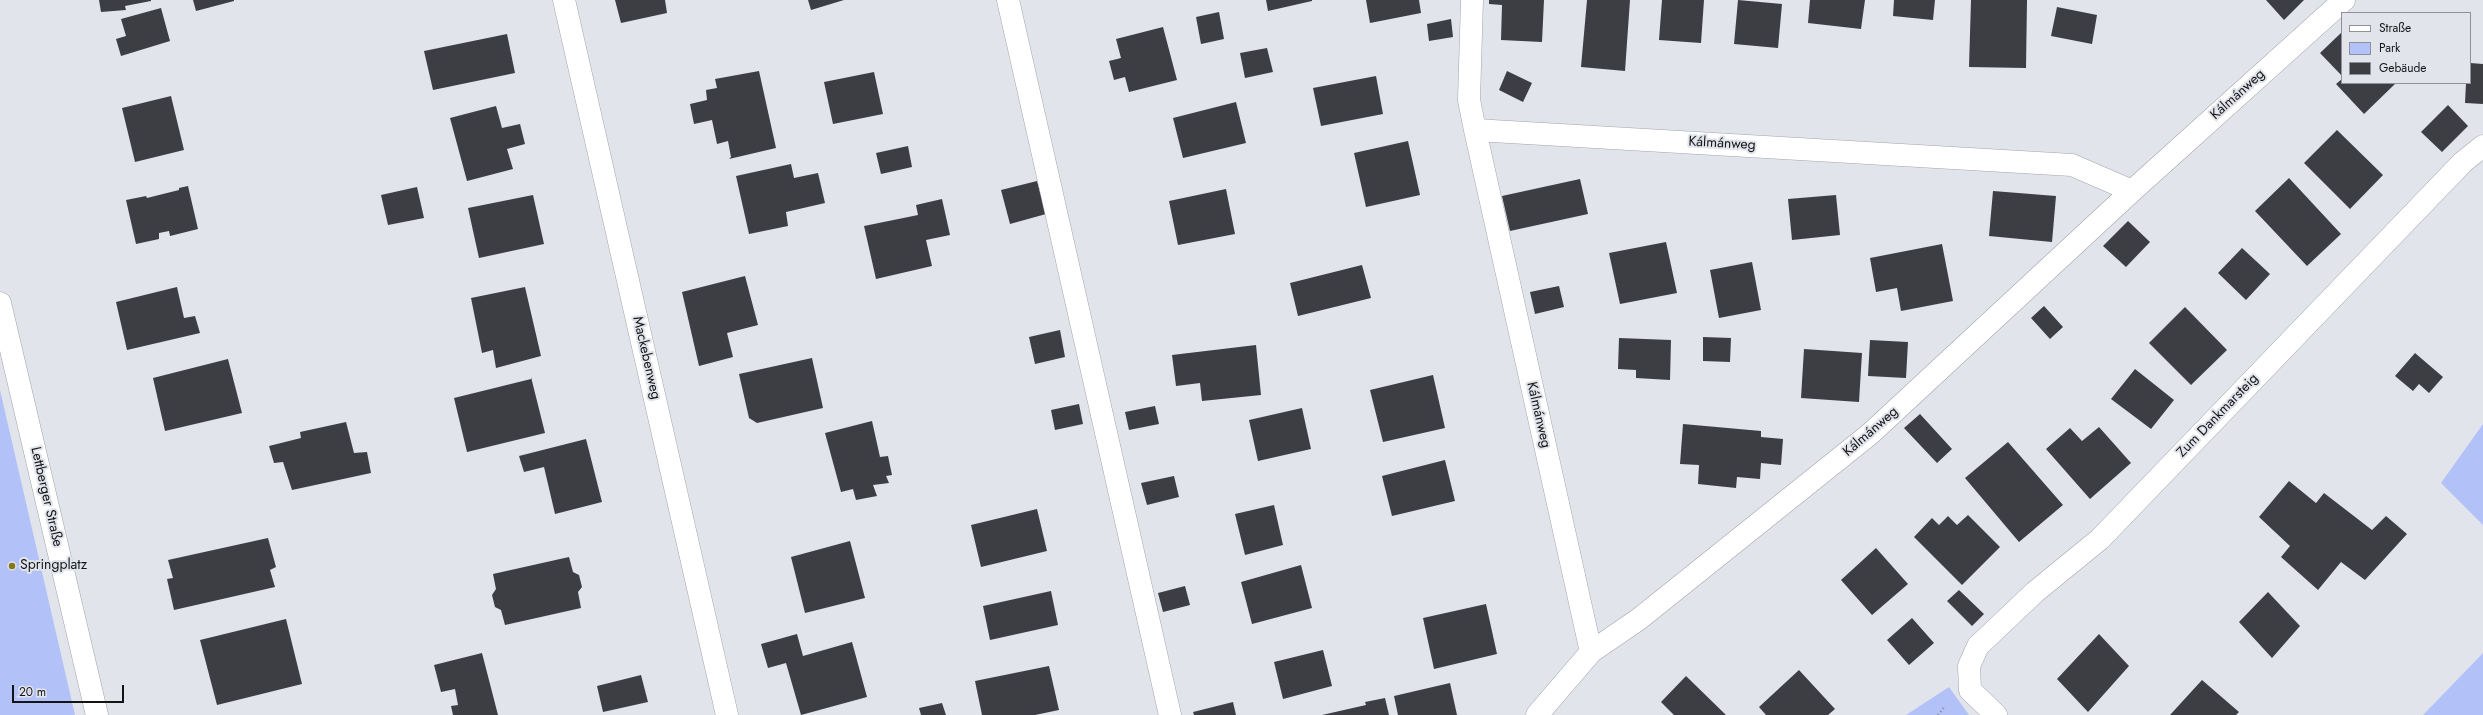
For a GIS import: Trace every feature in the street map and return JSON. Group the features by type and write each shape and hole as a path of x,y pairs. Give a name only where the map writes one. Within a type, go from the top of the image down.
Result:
{"street":[{"name":"Mackebenweg","path":"564,0 727,715"},
{"path":"1008,0 1170,715"},
{"name":"Kálmánweg","path":"1472,0 1469,100 1474,130 1591,652"},
{"name":"Kálmánweg","path":"1537,715 1591,652 1639,619 1870,434 2132,191 2344,0"},
{"name":"Kálmánweg","path":"1474,130 2072,165 2132,191"},
{"name":"Zum Dankmarsteig","path":"1996,715 1970,690 1969,666 1978,646 2035,592 2100,539 2463,162 2483,146"},
{"name":"Lettberger Straße","path":"0,303 97,715"}],"green space":[{"path":"0,390 75,715 0,715"},
{"path":"2483,424 2483,525 2441,483"},
{"path":"2483,653 2483,715 2423,715"},
{"path":"1949,687 1969,715 1906,715"}],"building":[{"path":"99,0 151,1 125,6 126,10 101,12"},
{"path":"193,0 234,0 234,1 196,11"},
{"path":"615,0 665,0 667,13 621,23"},
{"path":"808,0 844,0 811,10"},
{"path":"1266,0 1312,0 1312,1 1268,11"},
{"path":"1366,0 1419,0 1421,13 1370,23"},
{"path":"1489,0 1544,0 1542,42 1501,40 1502,5 1489,4"},
{"path":"1587,0 1630,0 1625,71 1581,67"},
{"path":"1662,0 1704,0 1701,43 1659,40"},
{"path":"1738,0 1782,4 1778,48 1734,44"},
{"path":"1810,0 1865,0 1861,29 1808,23"},
{"path":"1894,0 1935,0 1933,20 1893,16"},
{"path":"1971,0 2027,0 2026,68 1969,67"},
{"path":"2266,0 2304,0 2284,20"},
{"path":"2057,7 2097,15 2092,44 2051,36"},
{"path":"161,8 170,41 121,56 116,39 126,36 121,19"},
{"path":"1219,12 1224,39 1201,44 1196,17"},
{"path":"1451,19 1453,37 1429,41 1427,24"},
{"path":"1163,27 1177,80 1129,92 1125,77 1114,80 1109,61 1121,58 1116,39"},
{"path":"2341,33 2341,75 2320,53"},
{"path":"507,34 515,73 433,90 424,51"},
{"path":"1267,48 1273,72 1245,78 1240,53"},
{"path":"2471,63 2483,64 2483,104 2465,103 2466,84 2471,84"},
{"path":"759,71 776,148 729,159 731,157 728,141 717,144 712,120 694,124 690,104 707,100 706,90 717,88 715,79"},
{"path":"1507,71 1532,83 1523,102 1499,90"},
{"path":"874,72 883,114 833,124 824,82"},
{"path":"1376,76 1383,114 1321,126 1313,88"},
{"path":"2341,80 2341,84 2395,84 2364,114 2336,84"},
{"path":"171,96 184,150 135,162 122,108"},
{"path":"1236,102 1246,143 1183,158 1173,118"},
{"path":"2448,105 2468,126 2442,152 2421,132"},
{"path":"496,106 502,128 520,124 525,144 507,149 513,169 467,181 450,118"},
{"path":"2337,130 2383,175 2350,209 2304,163"},
{"path":"1408,141 1420,195 1366,207 1354,153"},
{"path":"908,146 912,167 881,174 876,153"},
{"path":"791,164 794,178 818,173 825,203 786,212 788,226 749,234 736,176"},
{"path":"2289,178 2341,234 2307,266 2255,211"},
{"path":"1580,179 1588,214 1510,231 1502,196"},
{"path":"1037,181 1046,214 1010,224 1001,190"},
{"path":"188,186 198,229 170,236 169,231 159,233 159,239 136,244 126,200 146,196 147,198 179,190 179,188"},
{"path":"417,187 424,218 388,225 381,195"},
{"path":"1226,189 1235,234 1178,245 1169,201"},
{"path":"1993,191 2056,196 2052,242 1989,236"},
{"path":"533,195 544,244 479,258 468,208"},
{"path":"1836,195 1840,235 1792,240 1788,199"},
{"path":"942,199 950,235 926,240 932,266 876,279 864,226 918,215 916,205"},
{"path":"2128,221 2150,242 2126,267 2103,246"},
{"path":"1666,242 1677,293 1620,304 1609,253"},
{"path":"1942,244 1953,301 1901,311 1897,288 1876,292 1870,258"},
{"path":"2242,248 2270,274 2246,300 2218,273"},
{"path":"1752,262 1761,310 1719,318 1710,270"},
{"path":"1362,265 1371,298 1298,316 1290,283"},
{"path":"745,276 758,325 727,333 733,357 699,366 682,292"},
{"path":"1559,286 1564,307 1535,314 1530,292"},
{"path":"177,287 184,318 195,316 200,333 127,350 116,302"},
{"path":"525,287 541,356 496,368 493,350 482,353 471,298"},
{"path":"2044,306 2063,327 2050,339 2031,318"},
{"path":"2185,307 2227,350 2191,385 2149,343"},
{"path":"1060,330 1065,357 1035,364 1029,337"},
{"path":"1703,337 1731,338 1730,362 1703,361"},
{"path":"1619,338 1671,340 1670,380 1636,378 1636,370 1618,369"},
{"path":"1870,340 1908,342 1906,378 1868,376"},
{"path":"1256,345 1261,395 1202,401 1200,383 1176,386 1172,355"},
{"path":"1804,349 1862,353 1859,402 1801,398"},
{"path":"2415,353 2443,377 2429,393 2419,384 2413,391 2395,376"},
{"path":"812,358 823,408 757,423 749,418 739,374"},
{"path":"228,359 242,413 165,431 153,378"},
{"path":"2135,369 2174,400 2151,429 2111,399"},
{"path":"1433,375 1445,428 1383,442 1370,390"},
{"path":"531,377 545,433 467,452 454,398 531,379"},
{"path":"1079,404 1083,424 1055,430 1051,410"},
{"path":"1155,406 1159,424 1129,430 1125,412"},
{"path":"1302,408 1311,449 1258,461 1249,420"},
{"path":"1920,414 1952,449 1937,463 1904,428"},
{"path":"872,421 880,457 888,456 892,475 886,476 889,483 873,485 877,496 856,500 853,489 841,492 825,433"},
{"path":"346,422 354,453 367,452 371,473 292,490 283,462 274,463 269,446 301,438 300,432"},
{"path":"1683,424 1761,431 1761,437 1783,439 1781,465 1761,463 1760,479 1737,477 1736,488 1698,484 1699,465 1680,464"},
{"path":"2099,427 2131,463 2090,499 2046,449 2070,428 2082,441"},
{"path":"586,439 602,502 555,514 544,467 524,472 519,456"},
{"path":"2008,442 2063,505 2019,542 1965,478"},
{"path":"1445,460 1455,501 1392,516 1382,476"},
{"path":"1174,476 1179,497 1147,505 1141,483"},
{"path":"2289,481 2316,503 2324,493 2372,530 2386,516 2407,534 2365,580 2341,562 2318,590 2281,557 2290,546 2259,517"},
{"path":"1274,505 1283,545 1245,555 1235,514"},
{"path":"1037,509 1047,551 981,567 971,525"},
{"path":"1968,515 2000,547 1962,585 1914,537 1932,518 1939,525 1948,516 1957,525"},
{"path":"268,538 276,567 270,570 275,587 174,610 167,579 173,578 168,560"},
{"path":"850,541 865,598 805,613 791,557"},
{"path":"1876,548 1908,584 1872,615 1841,580"},
{"path":"569,557 573,572 579,575 582,587 578,592 581,608 505,625 501,610 495,607 492,595 496,589 493,574"},
{"path":"1301,565 1312,608 1252,624 1241,582"},
{"path":"1185,586 1190,605 1163,612 1158,593"},
{"path":"1959,590 1984,614 1972,626 1947,601"},
{"path":"1051,591 1058,625 990,640 983,606"},
{"path":"2268,592 2300,626 2272,658 2239,622"},
{"path":"1486,604 1497,654 1434,669 1423,618"},
{"path":"1912,618 1934,643 1909,665 1887,640"},
{"path":"286,619 302,684 217,705 200,640"},
{"path":"797,634 803,656 852,642 867,697 801,715 786,663 768,668 761,644"},
{"path":"2099,634 2129,666 2088,712 2057,679"},
{"path":"1323,650 1332,686 1283,699 1274,662"},
{"path":"482,653 498,715 453,715 451,706 458,705 455,689 441,692 434,665"},
{"path":"1049,666 1059,710 1035,715 982,715 975,681"},
{"path":"1799,670 1835,709 1828,715 1766,715 1759,707"},
{"path":"641,675 648,702 603,712 597,686"},
{"path":"1686,676 1726,715 1674,715 1661,702"},
{"path":"2202,680 2239,712 2236,715 2170,715"},
{"path":"1450,683 1457,715 1398,715 1394,696"},
{"path":"1385,698 1389,715 1322,715 1366,705 1365,702"},
{"path":"1233,702 1236,715 1194,715 1193,712"},
{"path":"942,703 946,715 921,715 919,708"}],"place":[{"name":"Springplatz","path":"12,566"}]}
